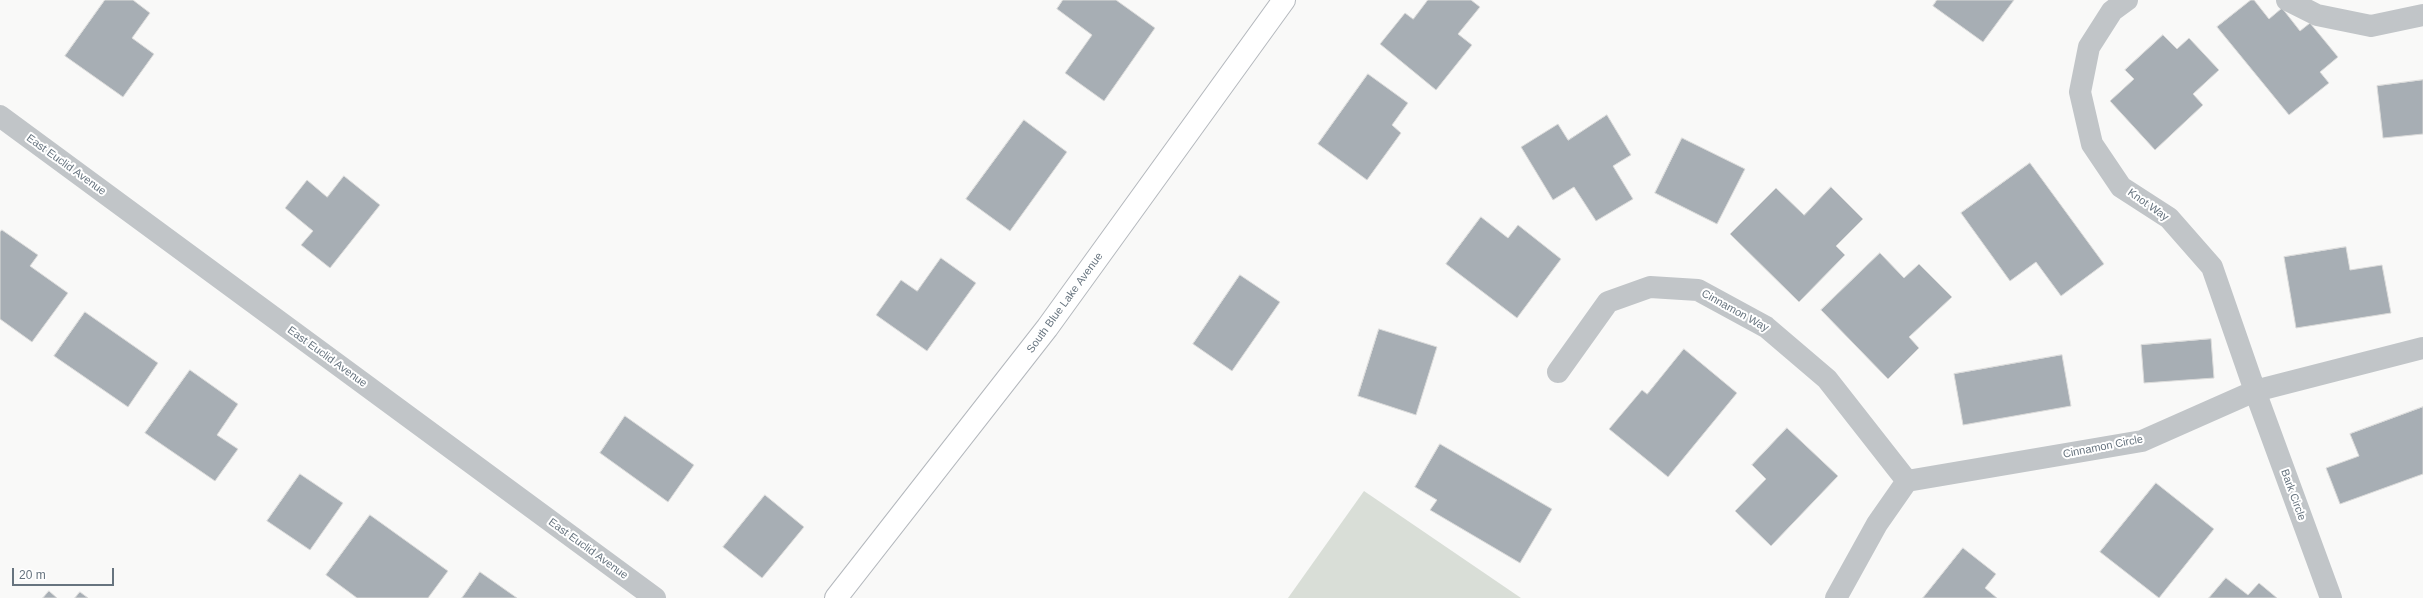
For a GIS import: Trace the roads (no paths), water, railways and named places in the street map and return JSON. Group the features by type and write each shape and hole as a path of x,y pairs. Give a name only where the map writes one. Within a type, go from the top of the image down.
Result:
{"main road":[{"name":"South Blue Lake Avenue","path":"836,598 1047,328 1284,0"}],"street":[{"name":"Knot Way","path":"2127,0 2112,11 2089,47 2080,92 2092,144 2122,187 2169,218 2212,267 2255,391"},
{"path":"2287,0 2317,16 2371,26 2423,15"},
{"name":"East Euclid Avenue","path":"0,116 655,598"},
{"name":"Cinnamon Way","path":"1558,372 1608,302 1650,287 1698,290 1766,326 1827,379 1907,481"},
{"name":"Cinnamon Circle","path":"1907,481 2142,441 2255,391 2423,348"},
{"name":"Bark Circle","path":"2255,391 2331,598"},
{"path":"1836,598 1877,524 1907,481"}]}
